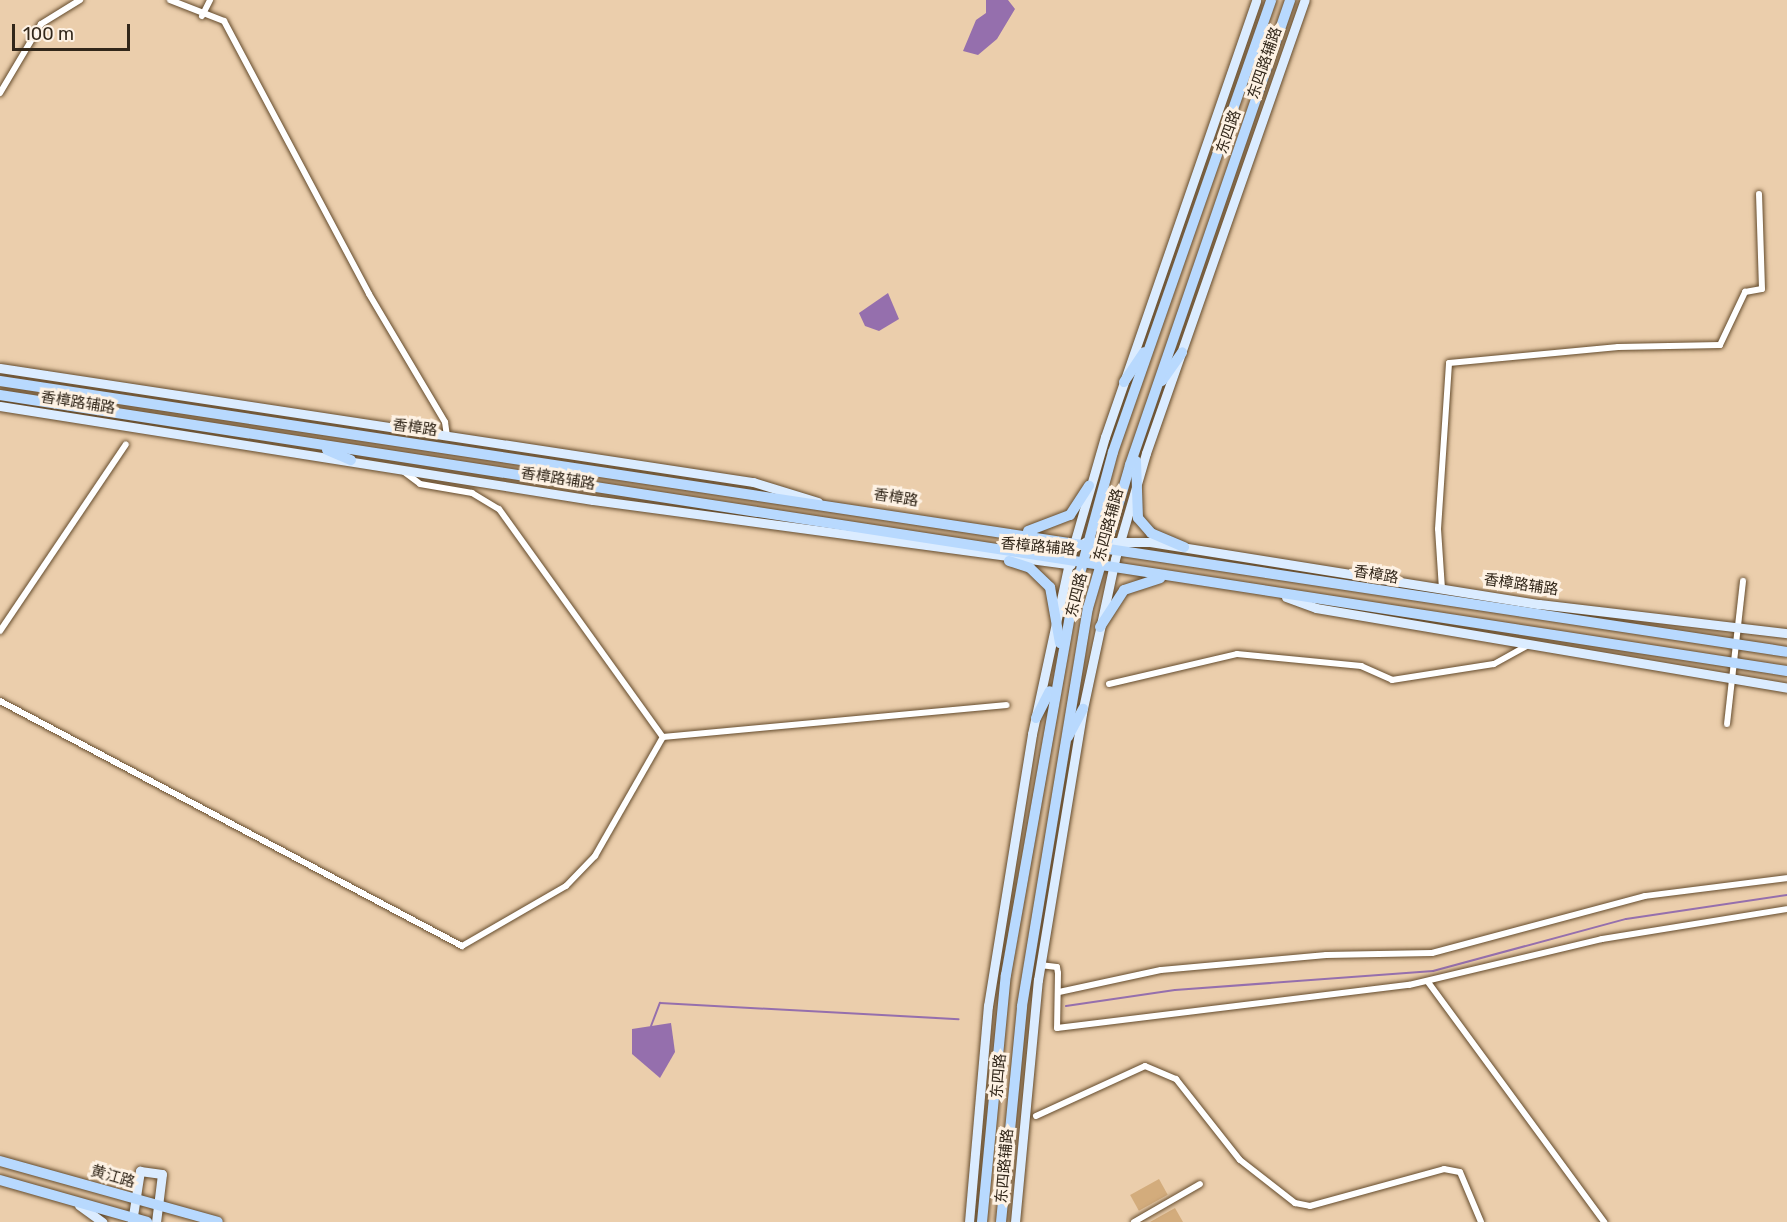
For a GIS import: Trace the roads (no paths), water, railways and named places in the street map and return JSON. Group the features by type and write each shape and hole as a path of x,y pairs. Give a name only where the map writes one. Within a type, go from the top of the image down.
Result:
{"main road":[{"name":"东四路","path":"982,1222 999,1025 1056,680 1081,563 1153,339 1270,0"},
{"name":"东四路","path":"1001,1222 1022,1006 1064,745 1099,565 1139,438 1290,0"},
{"path":"1124,381 1153,339"},
{"path":"1154,394 1182,352"},
{"name":"香樟路","path":"0,381 1074,542 1118,546 1787,652"},
{"name":"香樟路","path":"0,394 1069,562 1113,566 1787,670"},
{"path":"1139,438 1134,491 1142,525 1184,548"},
{"path":"307,442 351,460"},
{"path":"1014,532 1064,519 1089,486"},
{"path":"1009,561 1045,579 1058,612 1060,658"},
{"path":"1100,627 1124,590 1143,580 1180,577"},
{"path":"1036,718 1056,680"},
{"path":"1064,745 1083,709"},
{"name":"黄江路","path":"0,1161 218,1222"},
{"path":"0,1180 132,1220 147,1222"},
{"path":"75,1202 83,1196 80,1184"}],"street":[{"path":"0,93 41,24 80,0"},
{"path":"170,0 202,15 224,21 369,294 445,422 447,437"},
{"path":"202,15 210,0"},
{"name":"东四路辅路","path":"969,1222 988,1006 1036,718 1069,562 1089,486 1256,0"},
{"name":"东四路辅路","path":"1015,1222 1040,965 1083,709 1113,566 1134,491 1305,0"},
{"path":"1442,589 1438,529 1449,363 1618,347 1720,345 1745,292 1762,289 1759,194"},
{"path":"0,368 753,482 818,502"},
{"name":"香樟路辅路","path":"0,406 1009,561 1069,562"},
{"path":"0,631 126,444"},
{"path":"399,468 420,484 472,493 499,509 663,737"},
{"name":"香樟路辅路","path":"1118,546 1184,548 1442,589 1787,633"},
{"path":"1727,724 1743,581"},
{"name":"香樟路","path":"1276,592 1317,608 1527,646 1787,688"},
{"path":"1109,684 1237,654 1361,666 1392,680 1494,664 1527,646"},
{"path":"0,701 462,946 566,886 595,856 663,737"},
{"path":"663,737 1007,705"},
{"path":"1059,992 1161,970 1326,955 1432,953 1645,896 1787,878"},
{"path":"1040,965 1057,967 1059,992 1057,1028 1428,982 1602,939 1787,909"},
{"path":"1428,982 1604,1222"},
{"path":"1036,1116 1145,1066 1176,1079 1240,1160 1295,1203 1311,1206 1444,1169 1460,1172 1480,1222"},
{"path":"132,1220 140,1171 162,1174 156,1222"},
{"path":"1134,1222 1200,1184"},
{"path":"75,1202 102,1222"}],"waterway":[{"path":"1066,1006 1175,990 1433,971 1626,919 1787,895"},
{"path":"651,1026 660,1003 959,1019"}]}
